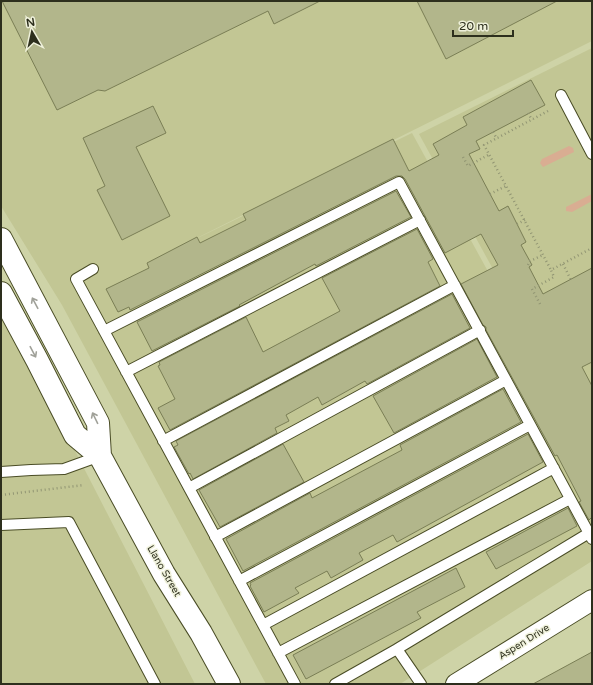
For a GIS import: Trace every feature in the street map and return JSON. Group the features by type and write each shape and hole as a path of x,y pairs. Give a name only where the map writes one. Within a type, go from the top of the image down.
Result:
{"street":[{"name":"Llano Street","path":"1,239 7,266 98,423 100,456"},
{"name":"Llano Street","path":"1,292 75,435 100,456 164,574 201,633 229,684"},
{"name":"Aspen Drive","path":"456,684 592,600"}],"lane":[{"path":"561,96 592,154"},
{"path":"104,331 399,182 590,536 335,684"},
{"path":"126,372 420,220"},
{"path":"93,269 76,279 294,684"},
{"path":"163,441 455,285"},
{"path":"189,488 480,330"},
{"path":"215,537 506,380"},
{"path":"239,581 530,424"},
{"path":"1,472 64,469 100,456"},
{"path":"263,625 554,468"},
{"path":"278,653 570,499"},
{"path":"1,525 69,522 154,684"},
{"path":"397,649 421,684"}],"path":[{"path":"540,304 532,289 554,277 506,186 499,169 484,145 548,111"},
{"path":"528,113 532,120"},
{"path":"493,132 497,139"},
{"path":"463,157 468,166 490,154"},
{"path":"490,194 506,186"},
{"path":"517,224 525,220"},
{"path":"551,270 592,248"},
{"path":"528,265 530,261 543,255"},
{"path":"563,264 571,280"},
{"path":"1,495 84,485"}],"shaded area":[{"path":"1,1 592,1 592,41 169,252 412,133 592,461 592,561 400,684 266,684 62,305 1,206"},
{"path":"592,48 592,450 419,134"},
{"path":"569,146 573,148 574,152 543,167 540,163 542,159"},
{"path":"592,194 592,201 572,212 566,211 566,207"},
{"path":"1,307 195,684 1,684"}],"building":[{"path":"2,1 320,1 274,24 268,11 105,91 98,90 57,110"},
{"path":"417,1 557,1 446,59"},
{"path":"531,80 545,105 476,141 480,149 469,154 499,211 508,206 526,242 521,245 532,265 529,267 543,294 592,268 592,362 582,367 592,386 592,520 591,518 589,520 579,502 581,501 557,455 555,456 486,330 486,327 483,325 461,284 498,265 481,234 445,253 402,176 396,176 130,310 129,307 118,312 106,289 149,268 147,263 197,237 200,243 246,220 243,214 393,139 409,171 439,155 433,144 467,125 463,117"},
{"path":"153,106 166,133 136,147 170,216 122,240 97,190 105,186 83,138"},
{"path":"396,191 411,217 316,266 315,264 239,305 240,306 152,351 137,322"},
{"path":"417,229 433,259 428,262 440,286 170,430 158,408 175,399 158,366 160,365 159,362 246,317 263,352 340,311 322,278"},
{"path":"452,294 470,328 367,384 365,381 322,405 318,397 286,415 289,421 275,428 277,433 193,479 190,473 189,474 174,447 178,445 176,441"},
{"path":"477,339 497,377 394,433 373,396"},
{"path":"503,389 521,422 243,571 226,539 310,493 312,498 402,450 400,445"},
{"path":"528,434 543,462 397,542 393,535 359,553 363,560 331,578 327,571 295,588 299,593 264,612 250,586 250,583"},
{"path":"283,444 304,482 220,527 199,490"},
{"path":"568,508 577,526 496,569 486,552"},
{"path":"456,568 465,587 417,612 421,618 306,679 293,655"},
{"path":"592,652 592,684 533,684"}]}
